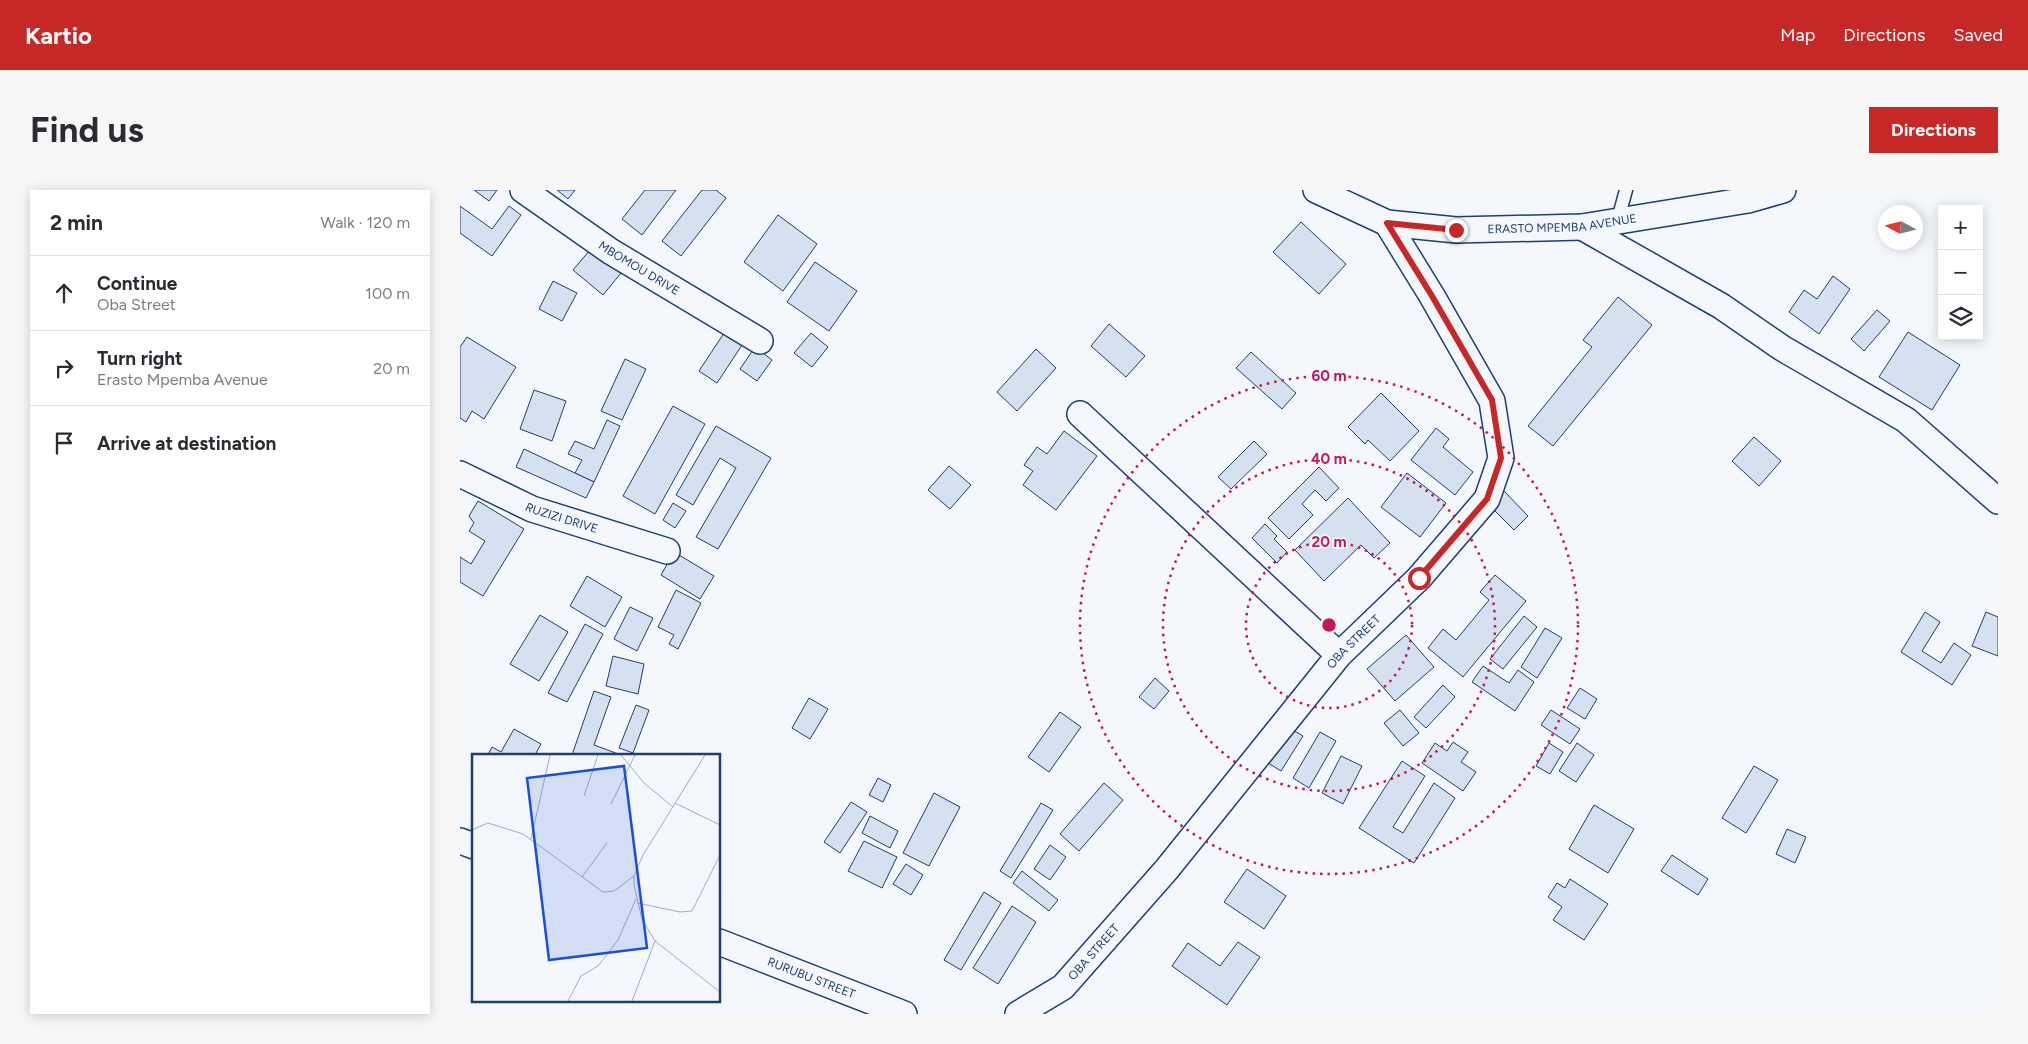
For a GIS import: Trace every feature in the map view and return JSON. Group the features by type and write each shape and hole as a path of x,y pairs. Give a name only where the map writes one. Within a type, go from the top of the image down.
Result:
{"street":[{"name":"MBOMOU DRIVE","path":"523,190 610,251 760,341"},
{"name":"ERASTO MPEMBA AVENUE","path":"1316,190 1387,223 1456,230 1582,227 1617,223 1748,200 1783,190"},
{"name":"OBA STREET","path":"1018,1014 1063,987 1167,869 1339,655 1419,578 1487,499 1501,458 1492,400 1387,223"},
{"path":"1582,227 1714,302 1782,348 1906,420 1998,501"},
{"path":"1080,414 1339,655"},
{"name":"RUZIZI DRIVE","path":"460,474 532,509 667,552"},
{"path":"460,841 472,845"},
{"name":"RURUBU STREET","path":"720,942 904,1014"}],"lane":[{"path":"1617,223 1626,190"}],"building":[{"path":"474,190 497,190 489,201"},
{"path":"557,190 575,190 568,199"},
{"path":"645,190 676,190 642,235 622,219"},
{"path":"702,190 716,190 726,198 681,256 662,241"},
{"path":"460,206 492,229 509,206 521,215 492,256 460,233"},
{"path":"778,215 817,244 783,291 744,262"},
{"path":"1301,222 1346,264 1319,294 1273,252"},
{"path":"596,243 626,267 603,295 573,270"},
{"path":"815,262 857,291 829,331 787,302"},
{"path":"1833,276 1850,289 1819,334 1789,312 1804,290 1817,299"},
{"path":"553,281 577,293 562,321 539,309"},
{"path":"1618,297 1652,325 1553,446 1528,426 1592,347 1583,340"},
{"path":"1877,310 1890,321 1864,351 1851,339"},
{"path":"1109,324 1145,356 1126,377 1091,346"},
{"path":"728,327 746,339 717,383 699,371"},
{"path":"1908,332 1960,365 1932,410 1879,377"},
{"path":"811,333 828,347 812,367 794,353"},
{"path":"467,337 516,367 484,419 472,411 466,422 460,418 460,347"},
{"path":"755,347 772,360 757,381 740,369"},
{"path":"1036,349 1056,368 1017,411 997,392"},
{"path":"1251,352 1296,393 1282,409 1236,368"},
{"path":"625,359 646,369 622,420 601,411"},
{"path":"534,390 566,401 552,441 520,429"},
{"path":"1381,393 1419,431 1390,461 1368,440 1365,444 1348,427"},
{"path":"673,406 705,424 655,514 623,496"},
{"path":"607,420 620,426 594,482 575,473 582,460 568,454 575,441 594,449"},
{"path":"716,426 771,458 718,549 696,537 736,468 720,458 693,505 676,495"},
{"path":"1436,428 1449,439 1443,447 1473,472 1455,495 1411,460"},
{"path":"1064,431 1097,456 1056,510 1023,485 1033,471 1024,465 1037,447 1047,454"},
{"path":"1754,437 1781,461 1759,486 1732,461"},
{"path":"1254,441 1267,454 1231,489 1218,477"},
{"path":"524,449 594,482 586,498 516,467"},
{"path":"949,466 971,485 950,509 928,490"},
{"path":"1319,467 1339,488 1326,501 1315,490 1302,504 1313,515 1289,539 1268,518"},
{"path":"1407,473 1446,503 1420,537 1381,507"},
{"path":"1503,490 1528,516 1514,530 1489,505"},
{"path":"1348,498 1390,543 1374,558 1361,545 1324,581 1295,550"},
{"path":"478,501 524,529 483,596 460,582 460,557 471,564 485,541 469,531 474,523 469,516"},
{"path":"673,503 686,511 675,528 663,520"},
{"path":"1265,524 1277,536 1274,539 1287,552 1277,563 1252,538"},
{"path":"674,552 714,576 700,599 661,575"},
{"path":"1495,575 1526,601 1463,677 1428,648 1443,629 1456,640 1489,600 1480,592"},
{"path":"587,576 622,597 605,627 570,606"},
{"path":"676,590 701,603 678,649 669,644 674,635 658,627"},
{"path":"630,607 653,618 637,651 614,639"},
{"path":"1925,612 1940,622 1922,651 1941,663 1954,643 1971,655 1952,685 1901,652"},
{"path":"1986,612 1998,617 1998,656 1972,646"},
{"path":"540,615 568,632 539,681 510,664"},
{"path":"1524,616 1537,627 1503,669 1490,659"},
{"path":"585,624 603,634 567,702 548,693"},
{"path":"1545,628 1562,638 1537,678 1521,667"},
{"path":"1406,635 1434,667 1395,701 1367,669"},
{"path":"613,656 644,664 638,694 606,686"},
{"path":"1483,666 1509,683 1518,670 1534,682 1515,711 1472,682"},
{"path":"1155,678 1169,691 1154,709 1139,697"},
{"path":"1443,685 1455,697 1426,728 1414,717"},
{"path":"1580,688 1597,699 1585,719 1567,708"},
{"path":"594,691 611,697 594,745 618,754 572,754"},
{"path":"809,698 828,709 810,739 792,728"},
{"path":"636,705 649,710 633,753 619,748"},
{"path":"1400,710 1419,733 1403,746 1384,723"},
{"path":"1551,710 1580,729 1570,744 1541,725"},
{"path":"1060,712 1081,727 1049,772 1028,757"},
{"path":"1286,726 1303,736 1281,771 1265,761"},
{"path":"514,729 541,744 536,754 488,754 492,747 501,752"},
{"path":"1320,732 1336,741 1309,788 1293,778"},
{"path":"1453,742 1468,752 1461,762 1476,772 1463,791 1422,763 1435,743 1447,751"},
{"path":"1549,743 1563,752 1550,774 1536,766"},
{"path":"1577,743 1594,755 1576,782 1559,771"},
{"path":"1341,756 1362,766 1343,804 1322,793"},
{"path":"1402,761 1425,776 1393,827 1403,833 1434,783 1455,798 1414,863 1359,828"},
{"path":"1754,766 1778,780 1746,833 1722,818"},
{"path":"878,778 891,785 883,802 869,795"},
{"path":"1104,783 1123,800 1079,851 1060,834"},
{"path":"934,793 960,807 929,866 903,853"},
{"path":"851,802 867,812 840,853 824,842"},
{"path":"1041,803 1053,810 1011,878 1000,871"},
{"path":"1594,805 1634,829 1608,873 1569,849"},
{"path":"870,816 898,831 890,848 862,833"},
{"path":"1787,829 1806,837 1795,863 1776,854"},
{"path":"864,841 897,857 882,888 848,871"},
{"path":"1050,845 1066,857 1050,880 1034,869"},
{"path":"1672,855 1708,879 1698,895 1661,871"},
{"path":"906,864 923,875 911,895 893,884"},
{"path":"1247,869 1286,896 1264,929 1224,902"},
{"path":"1022,871 1058,900 1049,911 1013,883"},
{"path":"1570,879 1608,904 1584,940 1553,920 1562,907 1548,897 1557,883 1565,888"},
{"path":"984,892 1001,903 961,970 944,960"},
{"path":"1012,906 1036,922 998,984 973,968"},
{"path":"1238,942 1260,957 1227,1005 1172,966 1188,943 1220,966"}],"route":[{"path":"1419,578 1487,499 1501,458 1492,400 1387,223 1456,230"}]}
